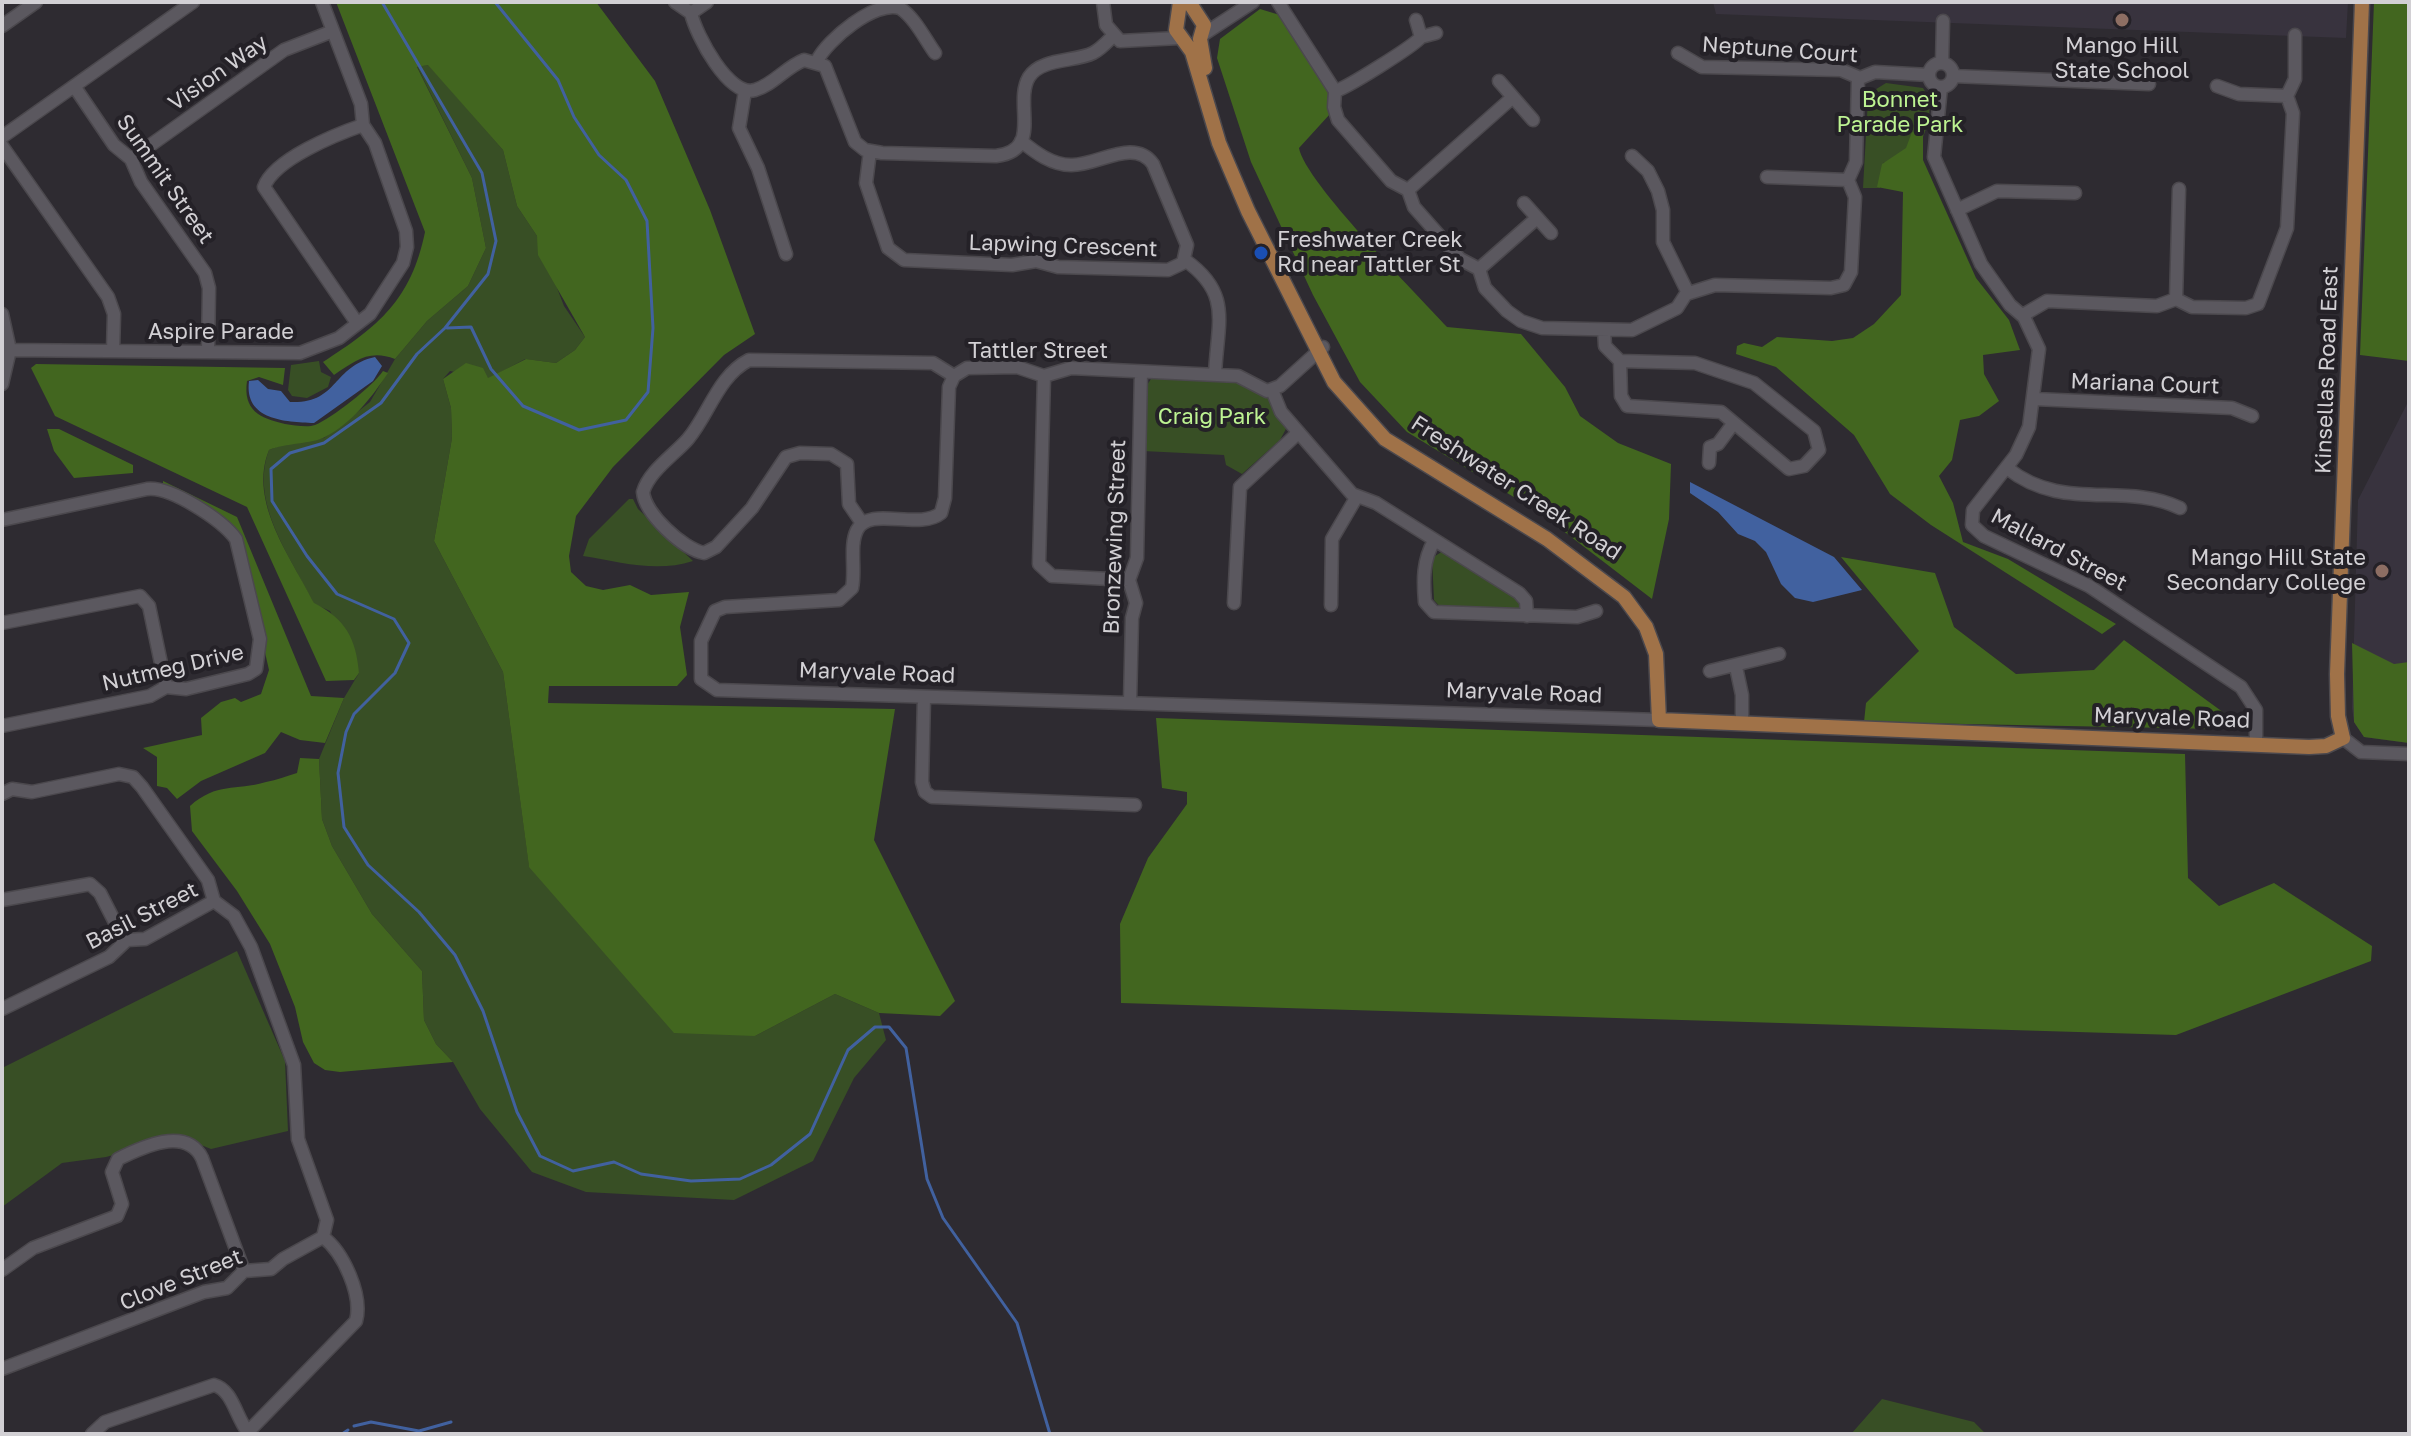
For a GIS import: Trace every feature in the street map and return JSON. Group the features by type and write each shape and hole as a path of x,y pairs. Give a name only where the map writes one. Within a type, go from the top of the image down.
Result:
{"main road":[{"path":"1180,2 1188,15 1192,38"},
{"name":"Kinsellas Road East","path":"2343,738 2338,716 2337,674 2362,2"},
{"path":"1188,15 1192,38"},
{"name":"Freshwater Creek Road","path":"1192,38 1231,171 1334,382 1385,439 1547,539 1624,597 1646,627 1656,654 1663,720"},
{"name":"Maryvale Road","path":"1663,720 2319,747 2343,738"}],"street":[{"path":"2,26 36,2"},
{"path":"2,137 193,2"},
{"name":"Aspire Parade","path":"10,350 300,353 339,338 374,309 403,263 407,247 406,231 375,143 363,125 361,104 322,2"},
{"path":"675,2 691,13 694,27 729,81 745,91 759,89 799,62 817,61 830,73 853,139 870,151 996,156 1011,152 1021,141 1026,86 1031,74 1046,65 1095,52 1113,36"},
{"path":"691,13 707,2"},
{"path":"1103,2 1106,25 1113,36 1133,43 1153,38 1192,38 1253,2"},
{"path":"1278,2 1335,91 1334,107 1338,120 1391,181 1408,190 1414,207 1460,259 1479,269 1485,288 1521,321 1542,328 1638,329 1677,308 1688,293 1719,284 1831,288 1844,285 1851,272 1855,197 1848,180"},
{"path":"817,61 833,37 875,7 892,5 908,6 935,53"},
{"path":"1153,38 1188,15 1225,18"},
{"path":"1416,20 1421,37"},
{"path":"1942,63 1943,21"},
{"name":"Vision Way","path":"131,159 284,50 333,31"},
{"path":"1335,91 1347,88 1372,68 1409,49 1421,37 1436,33"},
{"path":"2023,315 2047,301 2157,306 2176,299 2192,307 2255,306 2263,297 2288,221 2293,113 2287,96 2295,79 2295,35"},
{"name":"Neptune Court","path":"1678,53 1702,67 1841,70 1858,78 1877,72 1929,75"},
{"path":"1942,63 1949,66 1953,76 1951,83 1941,87 1932,82 1929,75 1932,68 1942,63"},
{"path":"1953,76 2149,84"},
{"path":"1848,180 1856,165 1858,78"},
{"path":"1499,81 1533,120"},
{"name":"Summit Street","path":"74,86 114,145 131,159 139,179 205,273 208,350"},
{"path":"2217,86 2239,94 2287,96"},
{"name":"Mallard Street","path":"1941,87 1933,152 1986,272 2010,305 2023,315 2039,349 2035,399 2023,442 2007,468 1973,510 1971,520 1976,531 2089,586 2241,687 2256,710 2256,743"},
{"path":"745,91 739,128 758,168 786,254"},
{"path":"1408,190 1513,97"},
{"path":"357,323 264,187 269,177 316,143 363,125"},
{"name":"Lapwing Crescent","path":"870,151 865,177 871,198 888,248 904,260 1012,265 1036,261 1058,267 1168,270 1185,260 1187,245 1153,164 1144,154 1132,152 1070,165 1043,157 1021,141"},
{"path":"2,146 108,297 114,314 113,351"},
{"path":"1632,156 1648,171 1658,191 1663,242 1688,293"},
{"path":"1767,177 1848,180"},
{"path":"2176,299 2179,189"},
{"path":"1957,210 1997,191 2075,193"},
{"path":"1524,203 1551,233"},
{"path":"1479,269 1537,218"},
{"path":"1185,260 1209,278 1217,293 1215,375"},
{"path":"2,314 10,350 2,384"},
{"path":"1604,330 1608,351 1620,361 1695,363 1754,383 1814,431 1819,450 1804,466 1789,469 1714,409 1627,406 1621,396 1620,361"},
{"path":"1320,350 1272,390 1277,406 1298,433 1356,498 1376,503 1522,596 1527,616"},
{"path":"862,523 849,504 847,464 831,454 800,453 786,457 752,508 716,547 704,553 689,547 649,509 643,492 650,479 696,428 727,378 749,360 933,363 954,376"},
{"name":"Tattler Street","path":"862,523 872,519 928,520 941,513 945,498 949,387 954,376 967,368 1017,367 1044,376 1071,368 1215,375 1242,377 1259,389 1272,390"},
{"name":"Bronzewing Street","path":"1130,702 1132,618 1136,603 1129,580 1137,558 1141,372"},
{"path":"1044,376 1039,564 1052,576 1129,580"},
{"name":"Mariana Court","path":"2035,399 2232,408 2252,416"},
{"path":"1709,463 1710,447 1718,444 1733,424"},
{"path":"1234,603 1240,487 1298,433"},
{"path":"2007,468 2032,485 2063,494 2158,499 2180,508"},
{"name":"Nutmeg Drive","path":"2,520 156,488 174,493 231,532 240,548 260,639 258,665 248,674 189,689 166,687 150,696 2,726"},
{"path":"1331,605 1332,539 1356,498"},
{"name":"Maryvale Road","path":"862,523 854,537 852,588 844,597 832,601 725,607 715,611 701,641 699,674 703,683 717,690 1663,720"},
{"path":"1434,541 1425,559 1424,574 1425,602 1430,609 1440,613 1577,617 1596,611"},
{"path":"2,623 140,596 149,606 166,687"},
{"path":"1710,671 1779,654"},
{"path":"1736,667 1742,695 1742,724"},
{"path":"924,697 922,782 925,792 932,797 1135,805"},
{"path":"2343,738 2361,752 2409,754"},
{"path":"2,794 12,789 32,792 113,774 130,775 142,787 203,873 214,901 234,916 248,940 292,1057 298,1139 327,1220 323,1237 338,1251 358,1305 356,1321 247,1433 226,1392 214,1385 105,1422 92,1434"},
{"path":"2,900 90,884 100,893 125,942"},
{"name":"Basil Street","path":"2,1009 109,957 125,942 145,939 214,901"},
{"path":"2,1270 33,1248 117,1216 122,1204 112,1172 118,1159 157,1144 185,1141 195,1146 202,1158 244,1271"},
{"name":"Clove Street","path":"2,1369 204,1292 227,1288 244,1271 271,1269 323,1237"}],"shaded area":[{"name":"Mango Hill State School","path":"1713,2 2348,2 2346,38 1716,14"},
{"name":"Mango Hill State Secondary College","path":"2409,400 2409,743 2364,737 2354,722 2352,708 2358,500"}],"green space":[{"path":"336,2 596,2 655,81 710,210 755,334 724,355 613,467 576,516 569,556 571,572 586,586 603,590 630,585 651,595 689,592 680,627 687,675 677,686 549,686 548,703 895,709 874,840 955,1001 940,1016 879,1013 835,994 755,1036 674,1033 529,867 503,672 434,541 452,438 451,408 443,379 466,363 483,368 488,378 526,359 556,363 575,350 585,337 538,255 537,236 517,206 503,150 428,65 417,67 472,178 486,248 468,286 427,321 395,359 370,356 334,375 323,362 361,336 390,309 411,276 425,232"},
{"path":"2374,2 2409,2 2409,361 2360,355"},
{"path":"1260,9 1283,16 1330,91 1330,114 1299,148 1321,186 1364,238 1447,327 1521,334 1565,387 1580,416 1618,443 1671,464 1669,519 1652,599 1540,513 1407,432 1360,382 1313,295 1251,162 1217,58 1220,39"},
{"path":"429,65 503,150 517,206 537,236 564,306 585,337 575,350 556,363 525,359 488,379 450,371 443,379 451,408 452,438 434,541 503,672 529,866 755,1036 835,994 879,1013 886,1040 854,1078 813,1161 734,1200 586,1192 532,1172 480,1109 453,1062 436,1044 424,1020 422,971 372,914 332,846 322,819 319,759 344,698 359,673 330,611 314,604 284,549 268,510 264,470 269,450 288,442 324,438 370,402 395,359 427,321 468,286 486,248 472,178 417,66"},
{"name":"Bonnet Parade Park","path":"1886,83 1923,88 1929,106 1927,125 1923,137 1920,135 1899,156 1883,163 1880,188 1863,188 1868,99 1873,91"},
{"path":"1912,132 1923,135 1923,160 1976,278 2009,320 2020,350 1983,355 1984,374 1999,401 1979,416 1960,420 1952,460 1939,476 1953,503 1963,542 2008,559 2116,624 2102,634 1931,525 1890,494 1854,435 1776,367 1736,354 1737,346 1744,343 1762,347 1777,337 1832,341 1853,338 1874,324 1901,295 1903,192 1877,187 1882,164 1906,148"},
{"path":"319,361 321,372 331,377 328,387 307,398 292,396 288,390 291,365"},
{"path":"36,364 285,368 283,385 259,377 247,381 250,406 268,419 304,426 315,425 331,416 362,393 383,371 388,373 353,417 320,439 269,450 264,470 268,509 284,548 314,603 342,623 352,640 359,673 354,680 326,681 247,507 55,416 31,368"},
{"name":"Craig Park","path":"1151,379 1244,379 1269,394 1287,427 1280,440 1242,474 1226,465 1224,455 1143,451 1147,385"},
{"path":"47,429 59,429 133,465 133,473 74,478 54,451"},
{"path":"163,481 237,517 311,696 344,698 325,743 300,740 281,732 265,753 201,781 177,799 167,788 157,786 157,757 143,748 202,735 201,718 221,702 235,698 241,702 261,694 269,670 241,547 231,527 163,485"},
{"path":"629,499 633,499 638,509 693,561 652,566 583,556 589,539"},
{"path":"1443,551 1520,597 1521,611 1442,609 1434,600 1432,558"},
{"path":"1841,557 1935,573 1954,627 2016,674 2094,670 2124,640 2231,718 2219,729 1864,722 1866,703 1919,651"},
{"path":"2352,643 2394,664 2409,662 2409,743 2364,737 2354,722"},
{"path":"1156,718 2185,754 2188,878 2219,906 2274,883 2372,946 2371,961 2176,1035 1121,1003 1120,924 1148,858 1187,804 1187,792 1162,788"},
{"path":"300,758 319,759 322,819 332,846 372,914 422,971 424,1020 436,1044 453,1062 340,1072 325,1070 314,1063 303,1042 295,1007 270,944 237,891 192,831 190,806 200,798 218,790 255,785 297,773"},
{"path":"237,951 285,1061 288,1131 211,1149 181,1137 106,1157 62,1163 2,1207 2,1068"},
{"path":"1882,1399 1974,1422 1986,1434 1851,1434"}],"water":[{"path":"375,357 382,366 373,381 314,423 291,422 269,416 253,404 249,394 249,381 258,380 268,389 281,391 290,402 306,401 327,391 350,369"},
{"path":"1690,482 1834,557 1862,590 1813,602 1795,598 1781,584 1766,552 1755,541 1738,534 1718,512 1690,493"}],"waterway":[{"path":"382,2 482,173 496,241 488,274 445,328 417,354 381,403 324,443 290,453 271,469 272,501 307,556 337,594 394,619 409,643 395,673 354,714 346,732 338,773 344,827 368,865 419,912 455,955 483,1011 517,1112 540,1156 573,1171 614,1162 641,1174 691,1181 740,1179 771,1165 810,1134 848,1050 875,1027 889,1027 906,1048 927,1179 943,1218 1017,1323 1050,1434"},
{"path":"447,328 471,327 491,369 523,406 579,430 626,420 648,392 653,328 647,221 626,180 599,155 574,117 558,80 495,2"},
{"path":"354,1426 371,1422 419,1431 451,1422"},
{"path":"342,1434 348,1430"}],"place":[{"name":"Mango Hill State School","path":"2122,20"},
{"name":"Freshwater Creek Rd near Tattler St","path":"1261,253"},
{"name":"Mango Hill State Secondary College","path":"2382,571"}]}
